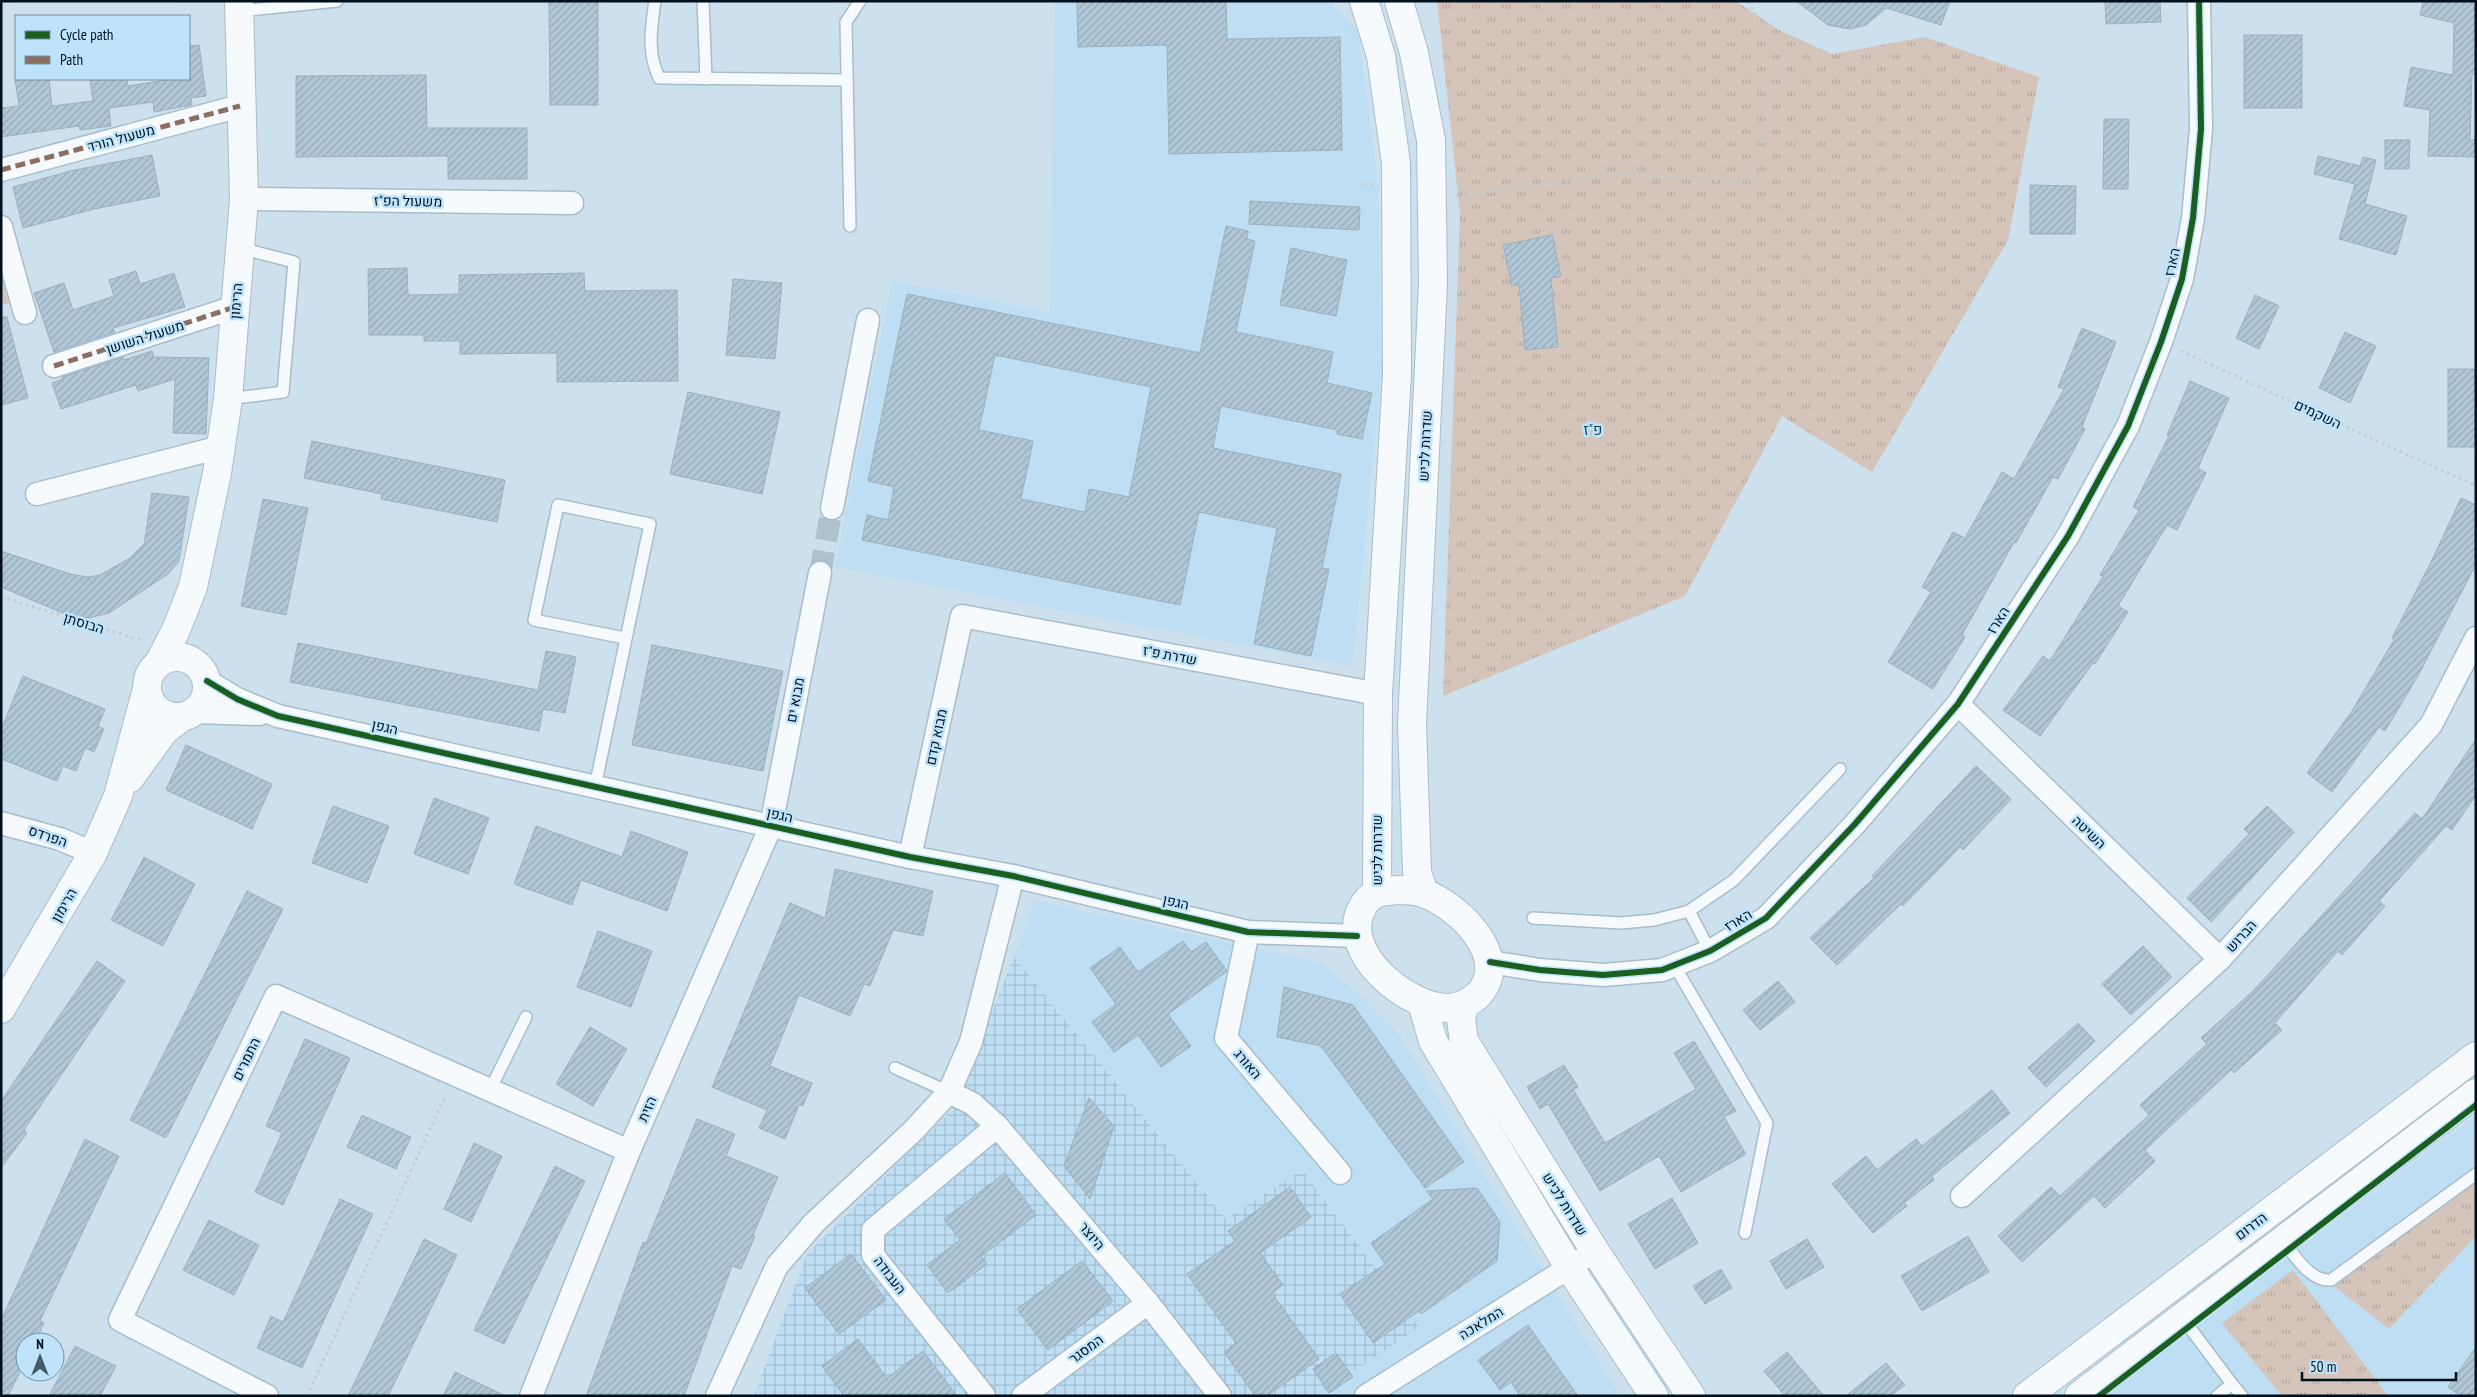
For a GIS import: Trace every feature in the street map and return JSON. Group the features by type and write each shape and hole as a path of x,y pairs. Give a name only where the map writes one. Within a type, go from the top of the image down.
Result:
{"main road":[{"name":"שדרות לכיש","path":"1364,1 1381,56 1396,163 1398,375 1378,694 1377,893"},
{"name":"שדרות לכיש","path":"1399,1 1414,53 1430,140 1433,283 1412,724 1417,872 1424,893"},
{"name":"הרימון","path":"202,673 193,628 193,587 221,447 228,399 244,199 238,4"},
{"name":"הרימון","path":"163,656 193,587"},
{"path":"163,656 179,657 202,673 206,696 188,715 172,717 158,711 152,704 147,689 150,675 163,656"},
{"name":"הרימון","path":"1,1009 93,853 118,796 147,689"},
{"name":"הרימון","path":"118,796 164,731 188,715"},
{"path":"1397,890 1424,893 1462,917 1485,947 1490,962 1489,975 1484,988 1465,1004 1444,1008 1410,998 1382,975 1362,951 1356,936 1360,912 1366,901 1377,893 1397,890"},
{"name":"שדרות לכיש","path":"1422,1003 1433,1041 1570,1267 1654,1396"},
{"name":"שדרות לכיש","path":"1465,1004 1461,1019 1464,1041 1595,1251 1691,1396"},
{"name":"הדרום","path":"2027,1396 2476,1056"},
{"path":"2079,1396 2181,1316 2476,1093"}],"street":[{"name":"הארז","path":"1490,962 1540,970 1603,975 1662,970 1710,951 1766,918 1855,824 1958,704 2068,536 2128,426 2182,279 2193,218 2201,128 2199,1"},
{"name":"משעול הורד","path":"1,170 240,106"},
{"name":"משעול הפ\"ז","path":"244,199 572,203"},
{"path":"1,227 25,313"},
{"name":"משעול השושן","path":"54,366 236,307"},
{"path":"832,508 868,320"},
{"path":"38,494 221,447"},
{"name":"מבוא ים","path":"771,826 820,573"},
{"name":"שדרת פ\"ז","path":"962,616 1378,694"},
{"name":"מבוא קדם","path":"910,858 962,616"},
{"name":"הברוש","path":"1962,1196 2220,959 2431,724 2476,638"},
{"name":"הגפן","path":"202,673 237,699 278,716 910,858 1013,876 1248,932 1356,936"},
{"name":"השיטה","path":"1958,704 2220,959"},
{"name":"הגפן","path":"188,715 278,716"},
{"name":"הפרדס","path":"1,823 60,839 93,853"},
{"name":"הזית","path":"531,1396 629,1151 771,826"},
{"path":"717,1396 776,1266 814,1223 913,1131 949,1092 971,1042 1013,876"},
{"name":"האורג","path":"1248,932 1226,1038 1340,1173"},
{"name":"התמרים","path":"267,1396 120,1320 276,996 629,1151"},
{"name":"היוצר","path":"949,1092 973,1104 997,1126 1148,1303 1220,1396"},
{"name":"העבודה","path":"984,1396 873,1255 873,1230 997,1126"},
{"name":"המלאכה","path":"1366,1396 1595,1251"},
{"name":"המסגר","path":"1023,1396 1148,1303"}],"lane":[{"path":"655,1 650,32 652,63 659,78 847,80"},
{"path":"702,1 706,79"},
{"path":"850,226 846,22 860,1"},
{"path":"238,4 334,2"},
{"path":"228,399 283,392 294,262 240,248"},
{"path":"595,787 650,524 558,505 534,620 625,638"},
{"path":"1533,918 1621,923 1654,920 1689,911 1734,880 1840,769"},
{"path":"1689,911 1710,951"},
{"path":"1674,966 1767,1123 1745,1233"},
{"path":"490,1090 526,1017"},
{"path":"895,1068 949,1092"},
{"path":"2282,1240 2313,1275 2324,1280 2331,1280 2476,1174"},
{"path":"2181,1316 2242,1396"},
{"path":"2217,1396 2232,1384"}],"path":[{"path":"1455,196 1617,174 1752,182 1781,59 1748,1"},
{"path":"307,1396 455,1074"}],"shaded area":[{"path":"1055,1 1329,1 1358,31 1378,186 1382,371 1352,666 835,567 892,281 1050,312"},
{"path":"1035,900 1321,963 1348,985 1398,1033 1620,1396 1317,1396 1419,1327 1302,1170 1227,1219 1014,957"},
{"path":"1014,957 1226,1219 1302,1170 1419,1327 1317,1396 754,1396 807,1254 954,1108"},
{"path":"2476,1116 2476,1396 2104,1396"}],"green space":[{"path":"1437,1 1736,1 1777,29 1832,54 1925,37 2039,77 2008,240 1872,472 1782,416 1685,596 1443,696 1460,213"},
{"path":"1,275 9,303 1,305"},
{"path":"2476,1174 2476,1236 2389,1329 2324,1278"},
{"path":"2293,1270 2388,1396 2282,1396 2222,1323"}],"building":[{"path":"549,1 598,1 598,105 550,105"},
{"path":"1077,1 1226,1 1227,39 1340,37 1342,150 1169,154 1167,45 1078,47"},
{"path":"1796,1 1950,1 1941,25 1886,8 1866,25 1850,29 1828,25"},
{"path":"2105,1 2160,1 2161,22 2106,24"},
{"path":"2423,1 2476,1 2476,75 2472,74 2470,140 2476,140 2476,157 2428,156 2430,110 2404,106 2411,67 2453,75 2454,23 2420,15"},
{"path":"2244,35 2302,35 2302,108 2244,108"},
{"path":"199,45 206,96 191,98 192,105 154,112 153,102 109,108 111,126 80,130 79,126 1,137 1,108 19,106 15,80 49,80 52,106 93,101 90,80 127,80 128,86 166,80 190,80 190,46"},
{"path":"426,75 427,128 527,128 527,179 448,179 448,156 296,157 296,76"},
{"path":"2104,119 2129,119 2128,189 2103,189"},
{"path":"2385,140 2410,140 2409,169 2385,169"},
{"path":"152,155 160,196 94,209 23,228 13,187 70,171"},
{"path":"2318,156 2360,166 2363,157 2376,160 2365,204 2407,216 2396,255 2339,239 2355,184 2314,174"},
{"path":"2030,185 2076,186 2075,234 2030,234"},
{"path":"1250,201 1360,207 1359,230 1249,224"},
{"path":"1226,226 1248,231 1247,239 1255,241 1236,332 1333,352 1327,383 1372,393 1362,439 1337,434 1337,430 1221,406 1213,448 1341,474 1322,568 1329,569 1311,656 1254,644 1277,528 1199,512 1180,605 862,540 867,515 888,520 894,487 868,481 907,294 1200,353","holes":["995,355 1151,387 1129,497 1089,489 1085,512 1021,499 1033,441 979,430"]},
{"path":"1552,235 1561,276 1551,278 1558,347 1525,350 1519,284 1512,286 1503,245"},
{"path":"1291,248 1347,260 1336,316 1280,305"},
{"path":"407,268 408,295 459,294 459,275 584,273 585,291 677,290 678,381 557,382 557,353 460,354 460,341 424,341 424,335 369,335 368,269"},
{"path":"136,271 140,284 174,273 185,307 113,328 115,332 54,352 34,293 64,283 73,310 114,296 109,280"},
{"path":"733,279 782,283 775,359 726,355"},
{"path":"2255,295 2279,306 2259,349 2236,338"},
{"path":"1,317 7,317 28,398 1,405"},
{"path":"2082,328 2116,342 2082,427 2085,429 2058,479 2053,477 2016,543 2014,542 1962,635 1965,637 1933,689 1888,662 1931,592 1922,587 1953,532 1965,538 2002,472 2014,479 2064,389 2058,387"},
{"path":"2345,332 2376,346 2350,403 2319,388"},
{"path":"152,351 154,357 209,358 206,434 173,433 175,379 138,391 136,385 61,409 52,383 63,379 62,377 123,357 124,360"},
{"path":"2448,369 2476,369 2476,447 2448,447"},
{"path":"2190,381 2229,398 2198,468 2206,473 2177,530 2167,525 2118,606 2128,612 2095,664 2093,663 2040,736 2003,710 2043,656 2050,661 2103,576 2100,575 2139,510 2133,507 2169,436 2167,435"},
{"path":"688,392 780,412 762,494 670,474"},
{"path":"312,441 505,480 497,522 381,499 382,494 304,478"},
{"path":"152,493 189,497 179,561 168,574 109,613 89,618 67,615 1,587 1,551 70,574 88,577 100,575 130,558 144,544"},
{"path":"2461,498 2476,505 2476,564 2419,674 2385,731 2379,727 2332,792 2307,773 2352,711 2394,640 2392,638"},
{"path":"263,499 308,508 286,615 241,606"},
{"path":"298,643 538,690 546,651 576,657 565,713 543,709 539,731 290,682"},
{"path":"652,645 783,671 763,771 632,745"},
{"path":"23,676 105,709 98,726 104,729 94,752 85,748 76,771 63,766 57,781 1,759 1,730"},
{"path":"2476,739 2476,795 2452,830 2446,826 2379,901 2385,906 2342,955 2338,951 2275,1023 2282,1030 2234,1073 2231,1070 2145,1150 2155,1161 2105,1208 2094,1196 2022,1262 1998,1236 2051,1187 2060,1196 2149,1115 2140,1105 2207,1044 2201,1038 2254,990 2415,813 2422,819"},
{"path":"186,745 272,784 252,829 166,790"},
{"path":"1976,766 2011,799 1963,850 1960,847 1903,906 1901,904 1837,965 1810,938 1874,878 1872,876"},
{"path":"434,798 489,818 468,874 414,854"},
{"path":"333,806 389,826 367,883 312,863"},
{"path":"2267,806 2294,832 2211,922 2187,898 2249,834 2244,829"},
{"path":"536,826 622,857 631,831 688,852 667,911 581,880 572,905 514,884"},
{"path":"144,857 195,884 163,946 111,920"},
{"path":"835,869 933,891 923,936 893,930 870,986 864,984 850,1016 799,995 770,1066 812,1083 803,1106 799,1105 785,1139 759,1128 767,1110 712,1087 790,903 825,918"},
{"path":"247,891 283,909 166,1138 130,1120"},
{"path":"598,931 652,951 631,1007 577,987"},
{"path":"1183,941 1191,952 1206,942 1227,971 1168,1014 1191,1046 1161,1067 1138,1035 1114,1052 1092,1022 1116,1004 1090,968 1120,947 1138,972"},
{"path":"2143,946 2172,977 2131,1015 2102,984"},
{"path":"97,961 125,981 24,1130 27,1133 1,1168 1,1101"},
{"path":"1778,981 1795,1002 1760,1030 1743,1010"},
{"path":"1284,987 1353,1005 1464,1162 1425,1188 1321,1046 1277,1037"},
{"path":"2078,1023 2095,1041 2046,1087 2028,1068"},
{"path":"590,1027 627,1049 593,1106 556,1084"},
{"path":"305,1039 350,1058 283,1205 255,1192 282,1133 266,1126"},
{"path":"1694,1041 1736,1111 1724,1117 1746,1154 1681,1192 1659,1156 1600,1191 1548,1104 1540,1109 1527,1087 1564,1065 1578,1087 1573,1089 1605,1143 1696,1089 1674,1053"},
{"path":"1992,1090 2010,1113 1932,1176 1934,1180 1904,1203 1907,1206 1873,1233 1832,1184 1866,1156 1877,1170 1916,1139 1922,1146"},
{"path":"1089,1098 1114,1126 1090,1199 1064,1166"},
{"path":"362,1115 411,1137 396,1169 347,1147"},
{"path":"697,1119 735,1134 726,1156 778,1177 753,1235 755,1236 741,1269 732,1266 684,1396 586,1396 643,1242 646,1243"},
{"path":"85,1139 119,1156 40,1321 44,1323 40,1332 15,1332 15,1382 8,1396 1,1396 1,1320"},
{"path":"474,1143 502,1156 471,1222 444,1209"},
{"path":"555,1166 585,1181 504,1344 474,1330"},
{"path":"1005,1173 1036,1215 981,1256 987,1264 948,1293 927,1265 960,1240 944,1219"},
{"path":"1290,1187 1311,1217 1260,1253 1283,1285 1272,1293 1319,1359 1267,1396 1255,1396 1224,1352 1236,1343 1187,1274 1235,1241 1228,1231"},
{"path":"1477,1188 1500,1222 1497,1261 1421,1314 1419,1311 1373,1343 1340,1294 1385,1264 1371,1243 1433,1199 1426,1191"},
{"path":"1672,1198 1698,1243 1655,1269 1628,1224"},
{"path":"340,1199 373,1214 302,1368 257,1348 271,1316 283,1322"},
{"path":"209,1220 259,1245 234,1295 183,1270"},
{"path":"1968,1236 1989,1272 1922,1311 1901,1276"},
{"path":"424,1239 457,1255 388,1396 348,1396"},
{"path":"1807,1239 1824,1267 1786,1289 1770,1261"},
{"path":"851,1254 886,1300 839,1334 805,1288"},
{"path":"1082,1261 1113,1301 1048,1350 1017,1309"},
{"path":"1721,1269 1732,1288 1705,1304 1693,1286"},
{"path":"1528,1325 1578,1396 1520,1396 1511,1382 1500,1390 1478,1360"},
{"path":"858,1339 887,1378 923,1351 957,1396 844,1396 822,1366"},
{"path":"75,1346 116,1366 100,1396 49,1396 56,1382 65,1382 65,1365"},
{"path":"2476,1347 2476,1396 2461,1396 2448,1387"},
{"path":"1787,1352 1824,1396 1785,1396 1764,1371"},
{"path":"1336,1353 1353,1377 1329,1393 1313,1369"},
{"path":"1886,1363 1905,1385 1891,1396 1846,1396"},
{"path":"455,1372 506,1396 443,1396"}],"tunnel":[{"path":"820,573 832,508"}],"marked path":[{"path":"1,170 240,106"},
{"path":"54,366 235,307"}],"cycle path":[{"path":"1490,962 1540,970 1603,975 1662,970 1710,951 1766,918 1855,824 1958,704 2068,536 2128,426 2161,342 2182,279 2193,218 2201,129 2199,1"},
{"path":"207,681 237,699 278,716 910,857 1013,876 1248,932 1357,936"},
{"path":"2099,1396 2476,1105"}],"district":[{"name":"פ\"ז","path":"1593,430"}]}
